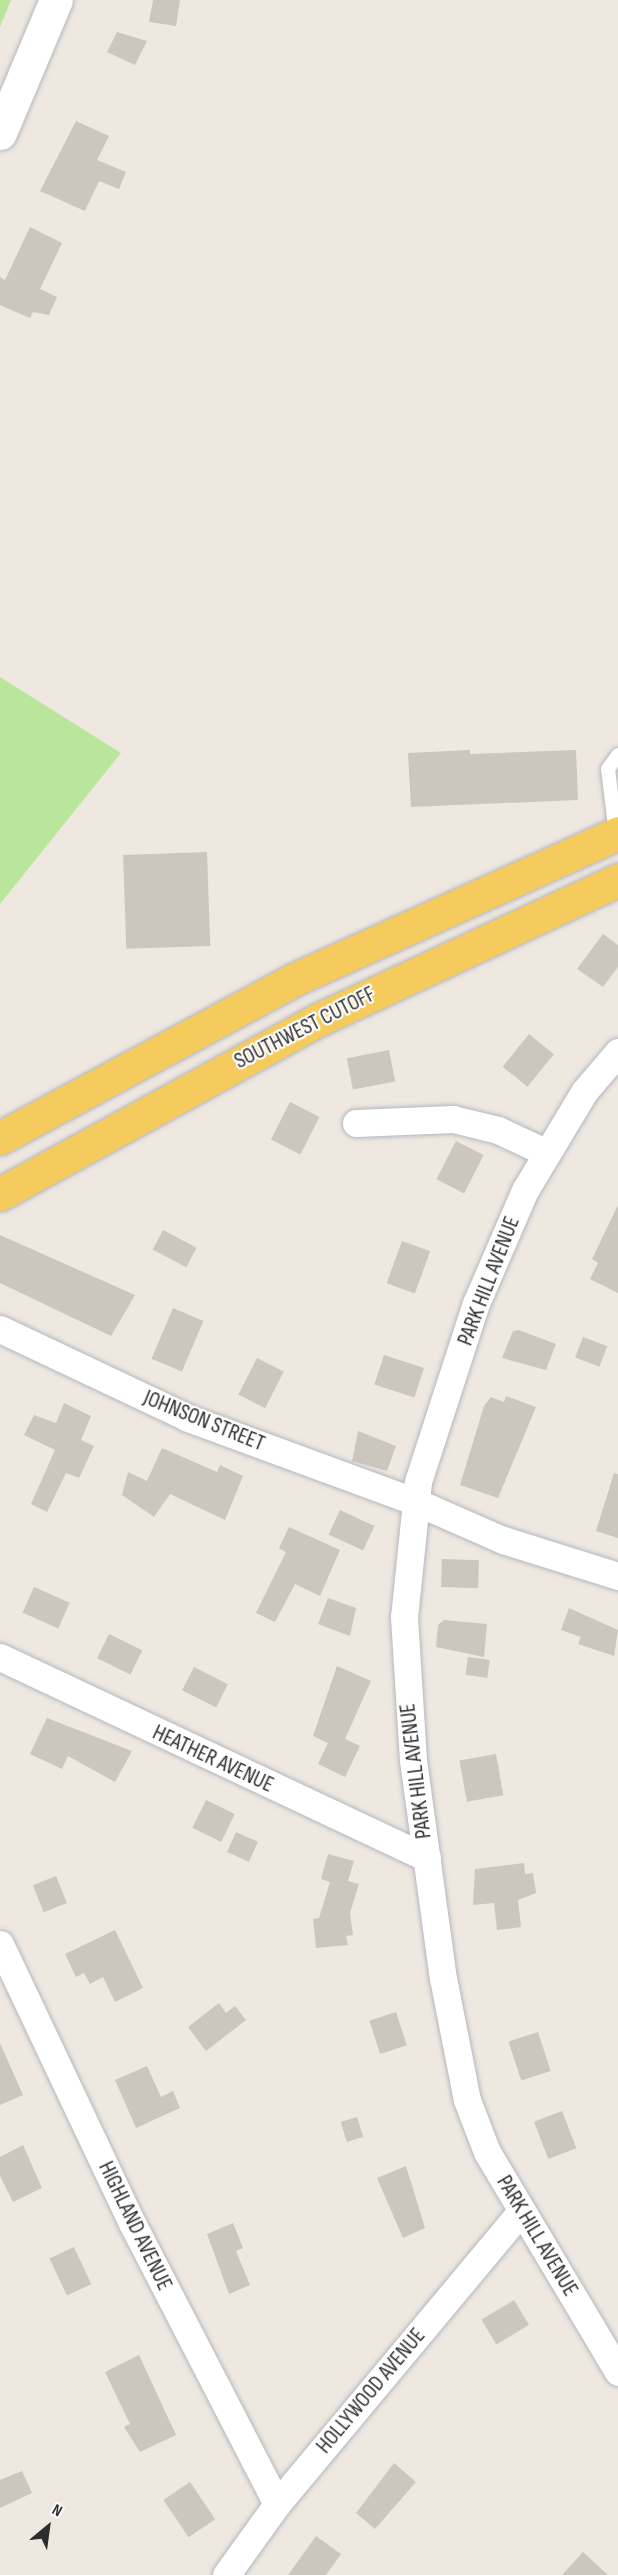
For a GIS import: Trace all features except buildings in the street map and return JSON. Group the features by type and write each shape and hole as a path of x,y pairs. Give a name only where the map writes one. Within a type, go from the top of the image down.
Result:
{"main road":[{"path":"0,133 56,0"},
{"name":"SOUTHWEST CUTOFF","path":"0,1138 233,1011 394,931 617,834"},
{"name":"SOUTHWEST CUTOFF","path":"0,1194 258,1052 558,904 618,880"},
{"path":"233,1011 258,1052"}],"street":[{"name":"PARK HILL AVENUE","path":"618,1052 584,1092 547,1153 476,1303 414,1501 404,1648 442,1978 467,2100 488,2152 618,2372"},
{"path":"356,1123 453,1119 498,1130 547,1153"},
{"name":"JOHNSON STREET","path":"0,1329 188,1418 414,1501 503,1540 618,1576"},
{"name":"HEATHER AVENUE","path":"0,1657 427,1858"},
{"name":"HIGHLAND AVENUE","path":"0,1944 132,2223 277,2504"},
{"name":"HOLLYWOOD AVENUE","path":"226,2575 277,2504 521,2211"}],"lane":[{"path":"617,834 608,769 618,755"}],"green space":[{"path":"0,0 11,0 0,27"},
{"path":"0,677 121,753 0,904"}]}
